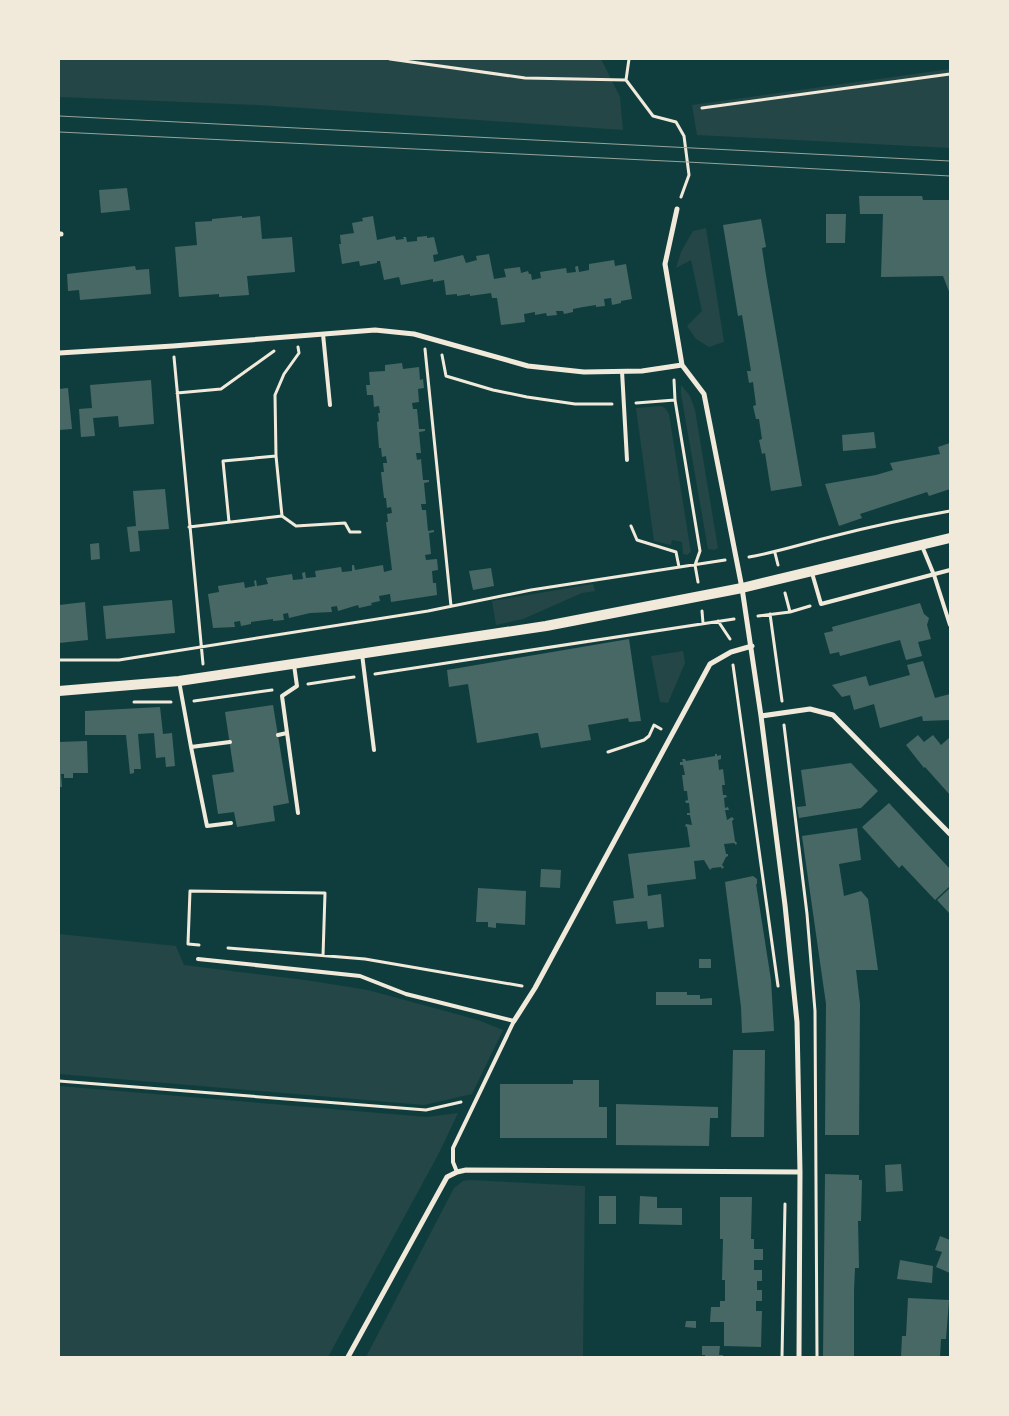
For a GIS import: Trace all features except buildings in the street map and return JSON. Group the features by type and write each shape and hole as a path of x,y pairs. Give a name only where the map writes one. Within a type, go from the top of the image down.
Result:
{"main road":[{"path":"59,691 179,681 546,626 742,588 950,538"}],"street":[{"path":"677,209 664,264 682,364 704,394 742,588 752,646 785,905 797,1022 800,1172 798,1357"},
{"path":"59,353 375,330 424,336 528,366 584,372 642,371 682,364"},
{"path":"514,1021 534,988 710,664 732,652 752,646"},
{"path":"761,716 810,709 833,715 950,834"},
{"path":"348,1357 447,1177 457,1172 486,1170 800,1172"}],"lane":[{"path":"323,334 330,405"},
{"path":"622,371 626,460"},
{"path":"921,544 934,575 950,625"},
{"path":"812,571 821,604 950,570"},
{"path":"362,654 374,750"},
{"path":"294,664 297,686 282,696 298,813"},
{"path":"179,681 207,826 230,822"},
{"path":"278,735 287,734"},
{"path":"191,747 230,742"},
{"path":"198,959 360,976 406,994 514,1021 453,1148 453,1162 457,1172"}],"path":[{"path":"390,59 525,78 626,80"},
{"path":"629,59 626,80 653,116 676,122 684,136 689,175 677,209"},
{"path":"702,108 950,74"},
{"path":"177,392 221,389 297,336 299,353 284,374 275,395 276,456 282,516"},
{"path":"424,336 451,606"},
{"path":"173,346 205,677"},
{"path":"425,350 434,352"},
{"path":"442,353 446,376 493,390 575,404 624,404 675,400"},
{"path":"682,364 673,381 700,551 695,565"},
{"path":"229,522 222,461 276,456"},
{"path":"59,660 119,660 451,606 531,590 775,553 877,525 950,511"},
{"path":"189,527 282,516 296,526 345,523 350,532 360,532"},
{"path":"631,526 637,540 676,552 679,567"},
{"path":"770,614 783,713"},
{"path":"718,621 730,640 732,652 779,992"},
{"path":"184,703 692,624"},
{"path":"608,752 644,740 649,736 654,725 672,734"},
{"path":"208,946 188,944 190,892 325,892 323,956"},
{"path":"227,948 365,960 534,988"},
{"path":"59,1081 426,1110 477,1098"},
{"path":"782,1357 785,1201"}],"shaded area":[{"path":"59,59 601,59 620,97 623,130 258,105 59,97"},
{"path":"950,69 950,148 697,135 692,105"},
{"path":"706,228 724,342 709,347 696,339 687,326 702,311 691,260 676,268 681,252 693,231"},
{"path":"681,385 690,396 695,410 718,548 714,550 708,549"},
{"path":"661,406 669,414 691,552 687,555 683,554 682,542 672,540 671,545 654,541 636,408"},
{"path":"593,584 595,591 582,593 523,619 496,625 492,601"},
{"path":"683,651 685,663 668,703 660,702 651,656"},
{"path":"59,934 176,946 184,965 368,990 478,1020 503,1030 472,1094 424,1105 59,1074"},
{"path":"59,1086 427,1117 458,1113 439,1153 328,1357 59,1357"},
{"path":"463,1181 585,1186 583,1357 366,1357 454,1188"}],"tram line":[{"path":"59,116 950,161"},
{"path":"59,132 950,176"}]}
